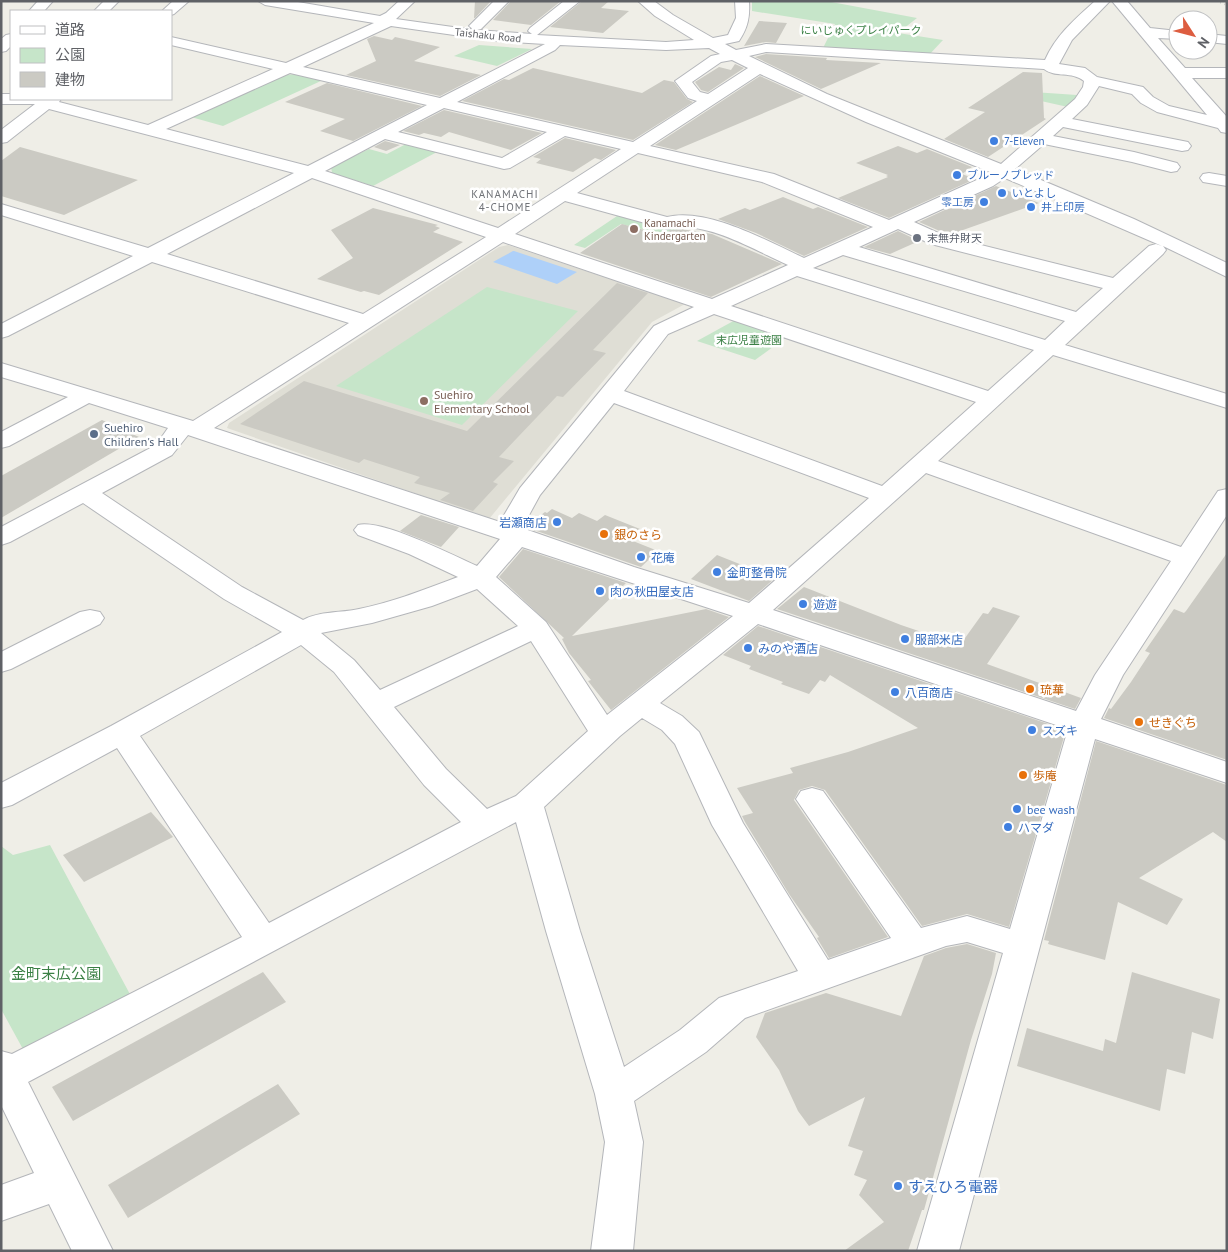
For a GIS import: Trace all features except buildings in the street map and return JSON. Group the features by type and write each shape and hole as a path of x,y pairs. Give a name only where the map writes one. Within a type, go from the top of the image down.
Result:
{"street":[{"path":"37,10 46,1"},
{"path":"102,10 112,1"},
{"path":"170,10 182,1"},
{"name":"Taishaku Road","path":"266,1 470,34 555,41 666,46 712,43 734,38 743,18 742,1"},
{"path":"151,130 386,21 408,1"},
{"path":"476,26 502,1"},
{"path":"535,31 573,1"},
{"path":"645,1 690,31 758,68 848,108 1004,170 1171,242 1227,271"},
{"path":"1103,1 1068,32 1056,49 1051,68 1137,90 1147,100 1168,111 1224,124"},
{"path":"1119,1 1224,124"},
{"path":"1144,32 1168,34"},
{"path":"1,48 10,39"},
{"path":"172,41 768,178 938,240 1116,285"},
{"path":"1,332 550,47 555,41"},
{"path":"710,99 694,95 684,81 716,59 766,48 1051,64"},
{"path":"1,537 164,450 178,431 191,428 366,321 758,68"},
{"path":"1180,73 1227,73"},
{"path":"1,797 122,733 317,624 362,617 422,600 481,578 512,533 530,492 661,330 709,306 987,182 1004,170 1081,102 1091,87 1086,76"},
{"path":"26,100 50,101 151,130 312,172 990,400"},
{"path":"1,138 50,101"},
{"path":"1059,121 1182,146"},
{"path":"384,134 504,164 562,130"},
{"path":"1040,138 1134,157 1171,167"},
{"path":"1004,170 1010,183 1156,250 1227,289"},
{"path":"1004,170 1033,173 1061,181 1227,255"},
{"path":"563,195 668,223 670,220 688,219 710,225 799,267 1049,347 1227,401"},
{"path":"1,209 366,321"},
{"path":"841,248 1079,320"},
{"path":"93,1251 3,1073 263,942 482,824 527,804 604,734 754,613 886,496 1156,250"},
{"path":"634,281 652,269"},
{"path":"1,370 88,395 512,533 630,575 754,613 1227,773"},
{"path":"609,393 886,496"},
{"path":"1,442 88,395"},
{"path":"921,463 1187,558"},
{"path":"85,493 233,593 303,632 344,666 435,777 482,824"},
{"path":"938,1251 1084,724 1109,675 1227,496"},
{"path":"367,530 418,549 481,578 536,628 604,734"},
{"path":"1,663 90,618"},
{"path":"375,704 536,628"},
{"path":"641,704 672,723 688,739 728,825 821,978"},
{"path":"122,733 263,942"},
{"path":"812,799 913,943"},
{"path":"527,804 562,930 614,1094 624,1142 612,1251"},
{"path":"614,1094 693,1041 732,1008 821,978 913,943 967,929 1022,946"},
{"path":"1,1203 58,1183"}],"shaded area":[{"name":"Suehiro Elementary School","path":"508,245 685,304 652,322 489,519 227,428 229,423 499,247"}],"green space":[{"name":"にいじゅくプレイパーク","path":"752,1 826,1 917,18 898,33 943,40 928,56 822,50 835,24 752,11"},
{"path":"479,45 532,49 497,66 454,56"},
{"path":"297,74 323,80 223,126 191,117 285,75"},
{"path":"1033,92 1077,95 1074,103 1068,107 1041,101"},
{"path":"406,144 437,152 373,186 332,173 331,167 369,149 387,154"},
{"path":"620,214 699,235 682,247 658,233 621,224 585,248 574,245"},
{"path":"487,287 578,311 462,425 336,386"},
{"name":"末広児童遊園","path":"737,319 788,336 755,360 697,341"},
{"name":"金町末広公園","path":"50,845 132,998 24,1051 1,1009 1,846 13,855"}],"water":[{"path":"513,251 577,272 557,284 493,262"}],"railway":[{"path":"1216,1 1227,5"}],"place":[{"name":"7-Eleven","path":"994,141"},
{"name":"ブルーノブレッド","path":"957,175"},
{"name":"いとよし","path":"1002,193"},
{"name":"零工房","path":"984,202"},
{"name":"井上印房","path":"1031,207"},
{"name":"Kanamachi Kindergarten","path":"634,229"},
{"name":"末無弁財天","path":"917,238"},
{"name":"Suehiro Elementary School","path":"424,401"},
{"name":"Suehiro Children's Hall","path":"94,434"},
{"name":"岩瀬商店","path":"557,522"},
{"name":"銀のさら","path":"604,534"},
{"name":"花庵","path":"641,557"},
{"name":"金町整骨院","path":"717,572"},
{"name":"肉の秋田屋支店","path":"600,591"},
{"name":"遊遊","path":"803,604"},
{"name":"服部米店","path":"905,639"},
{"name":"みのや酒店","path":"748,648"},
{"name":"琉華","path":"1030,689"},
{"name":"八百商店","path":"895,692"},
{"name":"せきぐち","path":"1139,722"},
{"name":"スズキ","path":"1032,730"},
{"name":"歩庵","path":"1023,775"},
{"name":"bee wash","path":"1017,809"},
{"name":"ハマダ","path":"1008,827"},
{"name":"すえひろ電器","path":"898,1186"}],"district":[{"name":"KANAMACHI 4-CHOME","path":"505,200"}]}
